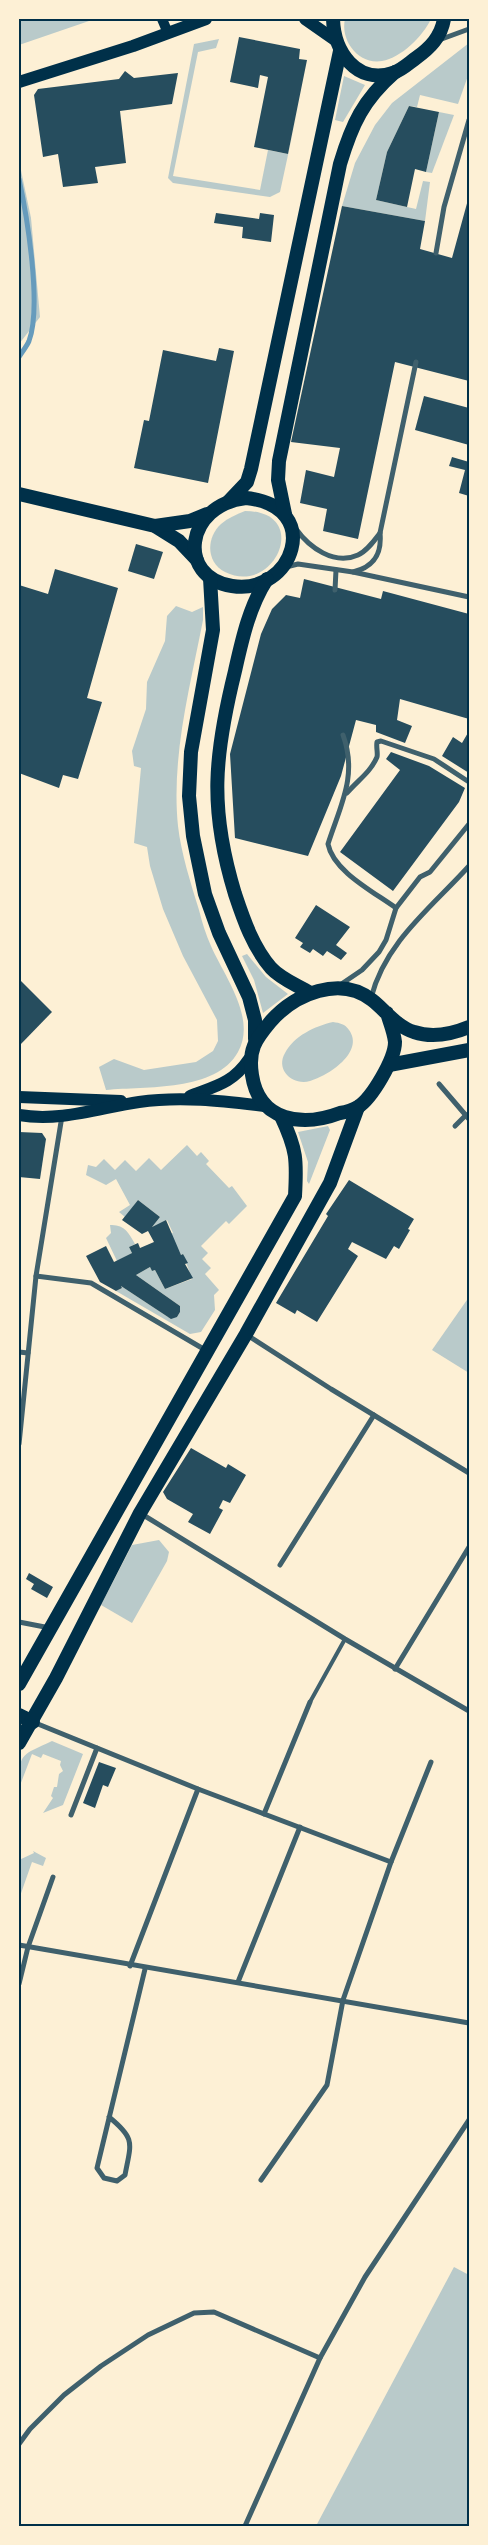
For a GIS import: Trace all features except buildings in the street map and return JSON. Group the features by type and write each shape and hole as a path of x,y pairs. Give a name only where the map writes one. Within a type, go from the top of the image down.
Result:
{"highway":[{"path":"155,526 190,521 229,501 246,482 251,469 337,46 333,19"},
{"path":"210,578 234,587 254,584 267,579 282,567 289,558 295,540 278,480 279,461 340,164 347,141 364,106 375,90 434,42 444,19"},
{"path":"337,46 347,61 365,73 380,75 395,72"},
{"path":"19,494 155,526 178,541 210,578 213,630 190,752 189,796 192,826 206,894 219,933 249,998 255,1020 255,1039 249,1058 252,1078 264,1106 281,1116 297,1120 314,1120 358,1107"},
{"path":"229,501 246,498 263,500 288,518"},
{"path":"199,563 195,549 196,532 200,523 212,511"},
{"path":"267,579 251,612 244,634 220,738 216,780 219,830 228,872 245,926 260,953 273,970 310,992"},
{"path":"255,1039 277,1014 310,992 336,988 355,992 370,999 413,1032 444,1035 464,1030"},
{"path":"19,1743 33,1722 140,1513 246,1334 330,1183 358,1107 389,1065 395,1044 387,1013"},
{"path":"389,1065 469,1050"},
{"path":"19,1684 208,1352 294,1196 297,1161 291,1137 281,1116"},
{"path":"19,1715 33,1722"}],"main road":[{"path":"162,19 168,33"},
{"path":"19,82 168,33 201,19"},
{"path":"305,19 337,46"},
{"path":"187,1097 229,1081 240,1073 249,1058"},
{"path":"19,1097 140,1102"},
{"path":"19,1115 62,1116 83,1114 140,1102 187,1097 264,1106"}],"street":[{"path":"434,42 469,30"},
{"path":"436,253 444,207 469,120"},
{"path":"353,572 365,569 374,562 381,545 380,533 416,362"},
{"path":"288,518 313,548 330,556 345,558 364,552 380,533"},
{"path":"282,567 298,564 353,572 469,597"},
{"path":"335,590 336,570"},
{"path":"343,735 349,758 346,793 328,844 329,852 340,868 396,908"},
{"path":"346,793 356,782 364,778 378,755 377,742 381,740 434,759 469,782"},
{"path":"336,988 362,970 379,952 388,933 396,908 420,877 430,872 469,824"},
{"path":"370,999 377,976 392,950 426,910 436,902 469,866"},
{"path":"464,1030 469,1019"},
{"path":"439,1084 468,1117 455,1126"},
{"path":"19,1444 36,1276 62,1116"},
{"path":"36,1276 92,1283 208,1352"},
{"path":"246,1334 469,1473"},
{"path":"19,1352 28,1353"},
{"path":"280,1565 374,1415"},
{"path":"140,1513 345,1640 469,1710"},
{"path":"395,1669 469,1547"},
{"path":"19,1622 51,1628"},
{"path":"264,1814 310,1702"},
{"path":"33,1722 198,1789 391,1862"},
{"path":"71,1816 97,1748"},
{"path":"261,2180 327,2085 342,2000 391,1862 431,1762"},
{"path":"130,1966 198,1789"},
{"path":"238,1982 300,1827"},
{"path":"19,1984 28,1947 53,1877"},
{"path":"19,1945 145,1969 238,1982 469,2024"},
{"path":"108,2117 125,2130 131,2145 125,2175 117,2181 104,2178 97,2168 108,2117 145,1969"},
{"path":"245,2526 320,2358 366,2277 469,2120"},
{"path":"19,2444 64,2395 101,2366 148,2336 194,2312 214,2312 320,2358"}],"lane":[{"path":"310,1702 345,1640"}],"shaded area":[{"path":"19,19 89,19 89,21 19,45"},
{"path":"345,19 431,19 423,32 404,51 389,59 374,61 359,55 348,43 344,27"},
{"path":"219,39 216,48 198,52 173,176 260,190 268,150 288,154 302,90 280,192 270,197 173,183 168,178 194,44"},
{"path":"469,43 469,73 458,104 420,95 417,107 409,106 387,152 376,200 416,209 423,181 430,182 425,221 342,206 355,163 375,125 392,103"},
{"path":"344,76 365,85 343,122 335,120"},
{"path":"439,112 454,115 432,173 426,172"},
{"path":"19,161 31,218 40,317 19,344"},
{"path":"245,511 265,515 277,524 281,537 279,551 271,564 259,573 243,577 225,572 219,568 211,556 210,550 213,536 221,524"},
{"path":"176,606 192,612 203,607 203,620 179,748 177,800 179,836 206,933 241,1011 244,1025 243,1039 238,1052 228,1065 214,1074 197,1081 160,1087 106,1090 99,1067 114,1059 144,1070 196,1062 213,1051 218,1041 217,1020 183,956 163,909 150,866 147,847 134,843 141,768 134,766 132,751 146,709 147,682 165,641 167,616"},
{"path":"247,954 266,977 288,994 263,1013 254,980 242,956"},
{"path":"333,1022 346,1026 353,1038 352,1047 348,1054 342,1062 318,1078 304,1082 292,1079 284,1071 282,1065 285,1053 289,1047 306,1033 319,1026"},
{"path":"328,1126 330,1130 309,1184 307,1181 308,1162 298,1132"},
{"path":"187,1145 197,1156 201,1152 209,1161 206,1164 229,1188 232,1186 247,1206 229,1224 226,1221 201,1246 208,1253 202,1259 211,1268 205,1274 219,1290 214,1295 215,1310 201,1332 190,1334 116,1291 122,1288 121,1286 168,1317 177,1317 180,1312 180,1306 136,1275 150,1267 152,1271 155,1270 165,1289 192,1279 183,1254 181,1255 170,1234 173,1233 167,1220 152,1227 160,1217 138,1200 125,1217 119,1212 130,1205 116,1179 106,1185 86,1175 88,1165 96,1167 104,1159 115,1170 125,1160 136,1171 149,1158 161,1170"},
{"path":"110,1225 122,1228 128,1233 135,1244 129,1247 132,1253 117,1261 106,1238 111,1233"},
{"path":"469,1297 469,1373 432,1350"},
{"path":"159,1540 169,1552 167,1561 132,1623 101,1605 132,1545"},
{"path":"52,1741 83,1754 63,1805 43,1813 53,1798 51,1796 54,1787 57,1787 59,1774 63,1771 60,1765 61,1761 43,1754 41,1758 32,1754 19,1788 20,1768 21,1762 27,1753"},
{"path":"33,1851 46,1858 43,1866 32,1862 19,1899 19,1860 34,1853"},
{"path":"454,2267 469,2275 469,2526 316,2526"}],"waterway":[{"path":"19,179 26,215 34,284 33,326 29,341 19,357"}]}
